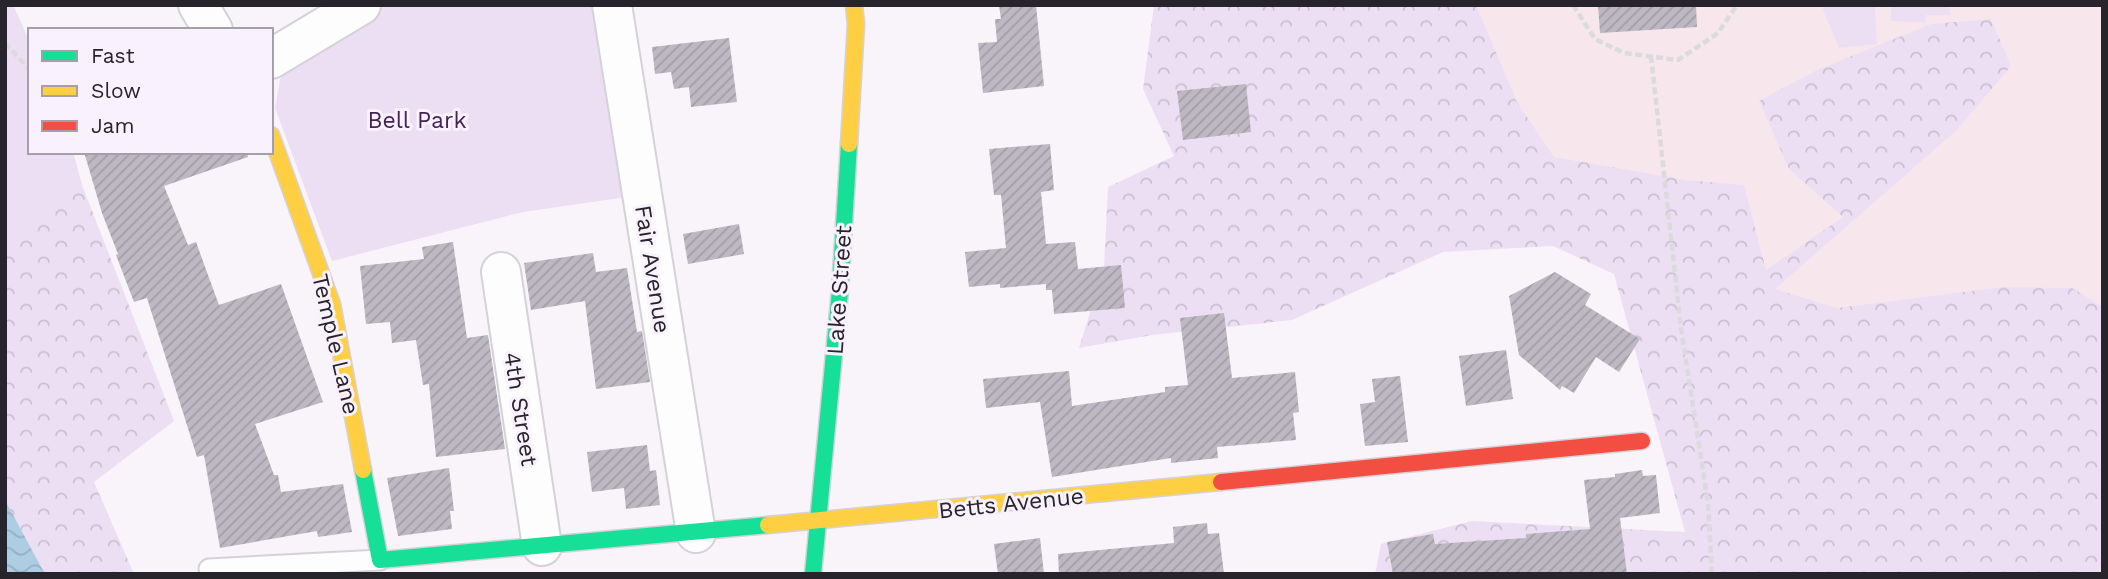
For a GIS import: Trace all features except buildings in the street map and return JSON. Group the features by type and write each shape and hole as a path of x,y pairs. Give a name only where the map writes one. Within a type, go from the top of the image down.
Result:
{"street":[{"path":"198,5 212,28"},
{"path":"273,59 361,5"},
{"name":"Fair Avenue","path":"612,5 696,533"},
{"name":"Lake Street","path":"813,574 840,291 856,24 854,5"},
{"name":"Temple Lane","path":"273,141 331,304 380,560"},
{"name":"4th Street","path":"501,272 542,546"},
{"name":"Betts Avenue","path":"380,560 696,533 1642,441"}],"lane":[{"path":"209,569 380,560"}],"path":[{"path":"1573,5 1594,39 1624,53 1678,60 1718,33 1737,5"},
{"path":"5,43 28,68"},
{"path":"1651,57 1681,328 1708,503 1712,574"}],"shaded area":[{"path":"1471,5 2103,5 2103,427 1693,469 1654,196 1494,204"}],"green space":[{"path":"5,5 13,5 28,39 28,154 74,154 82,185 174,421 94,482 134,574 45,574 5,500"},
{"path":"5,5 13,5 28,39 28,154 74,154 82,185 5,241"},
{"name":"Bell Park","path":"385,5 599,5 627,197 523,212 332,261 275,108 280,79 296,59"},
{"path":"1154,5 1476,5 1517,102 1554,157 1686,180 1744,185 1766,270 1843,217 1789,169 1759,101 1817,70 1931,24 1991,19 2011,66 1957,130 1775,289 1837,308 2003,287 2072,288 2103,307 2103,574 1375,574 1381,544 1472,521 1685,532 1614,274 1553,246 1443,252 1292,320 1152,335 1079,348 1104,267 1108,187 1174,156 1143,89"},
{"path":"1824,5 1875,5 1877,44 1839,48 1823,10"},
{"path":"1891,5 1950,5 1950,15 1926,15 1925,23 1891,21"}],"water":[{"path":"5,500 45,574 5,574"}],"traffic: fast":[{"path":"813,574 840,291 849,144"},
{"path":"363,470 380,560 768,525"}],"traffic: slow":[{"path":"849,144 856,24 854,5"},
{"path":"273,141 332,304 363,470"},
{"path":"768,525 1221,482"}],"traffic: jam":[{"path":"1221,482 1642,441"}]}
